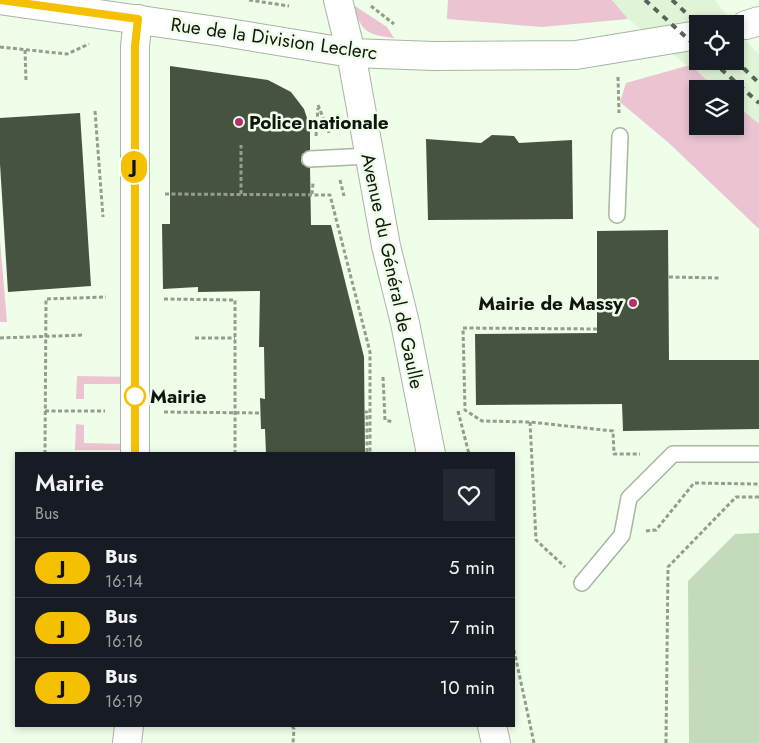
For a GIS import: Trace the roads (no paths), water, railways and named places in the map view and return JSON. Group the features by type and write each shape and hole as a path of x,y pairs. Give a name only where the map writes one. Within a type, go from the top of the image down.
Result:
{"street":[{"name":"Rue de la Division Leclerc","path":"0,0 138,19 351,53 434,56 576,55 689,36"},
{"name":"Avenue du Général de Gaulle","path":"338,0 351,53 386,246 405,323 430,452"},
{"path":"135,452 135,46 138,19"},
{"path":"127,743 128,727"},
{"path":"492,727 496,743"}],"lane":[{"path":"617,216 620,136"},
{"path":"310,159 370,156"},
{"path":"582,583 622,535 629,498 673,454 759,454"}],"railway":[{"path":"645,0 689,40"},
{"path":"672,0 689,16"},
{"path":"744,69 759,83"},
{"path":"722,70 759,103"}],"place":[{"name":"Police nationale","path":"239,122"},
{"name":"Mairie de Massy","path":"633,303"},
{"name":"Mairie","path":"135,396"}]}
